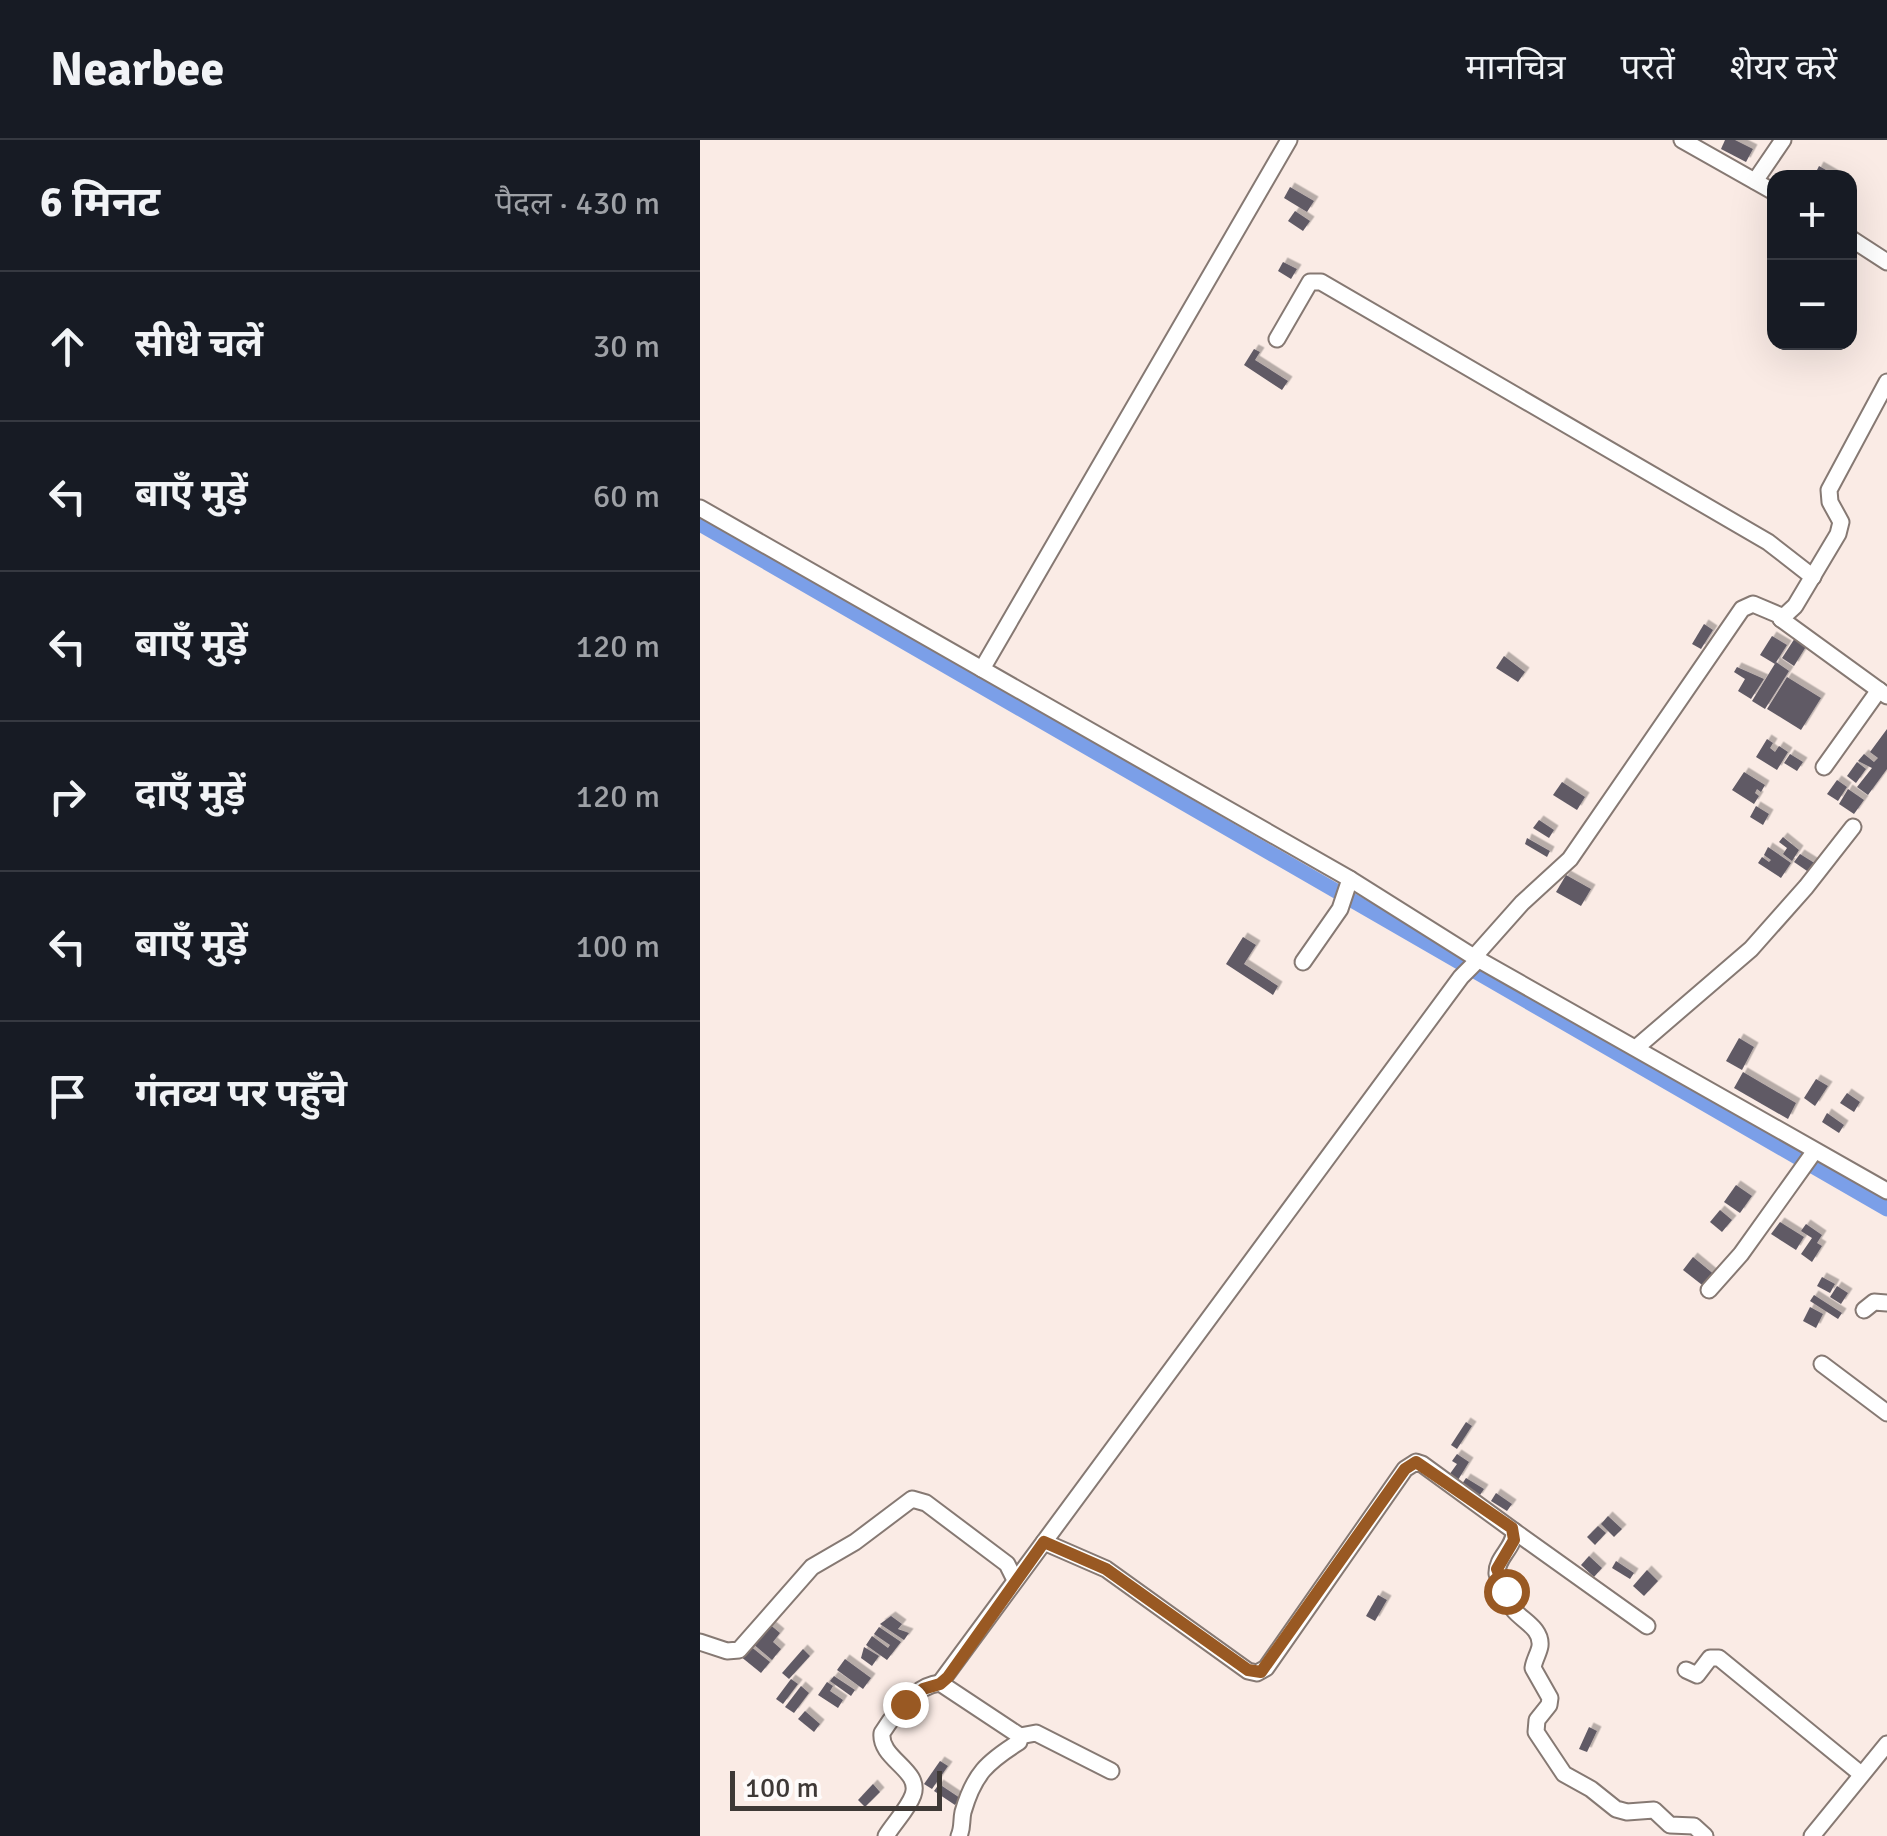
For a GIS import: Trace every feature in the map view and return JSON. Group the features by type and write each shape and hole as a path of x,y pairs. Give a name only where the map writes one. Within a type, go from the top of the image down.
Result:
{"street":[{"path":"982,669 1289,140"},
{"path":"1682,140 1767,188"},
{"path":"1756,181 1782,140"},
{"path":"1857,243 1887,262"},
{"path":"1278,339 1310,282 1318,280 1768,542 1813,577"},
{"path":"1781,619 1790,613 1841,526 1830,502 1830,490 1887,382"},
{"path":"700,508 982,669 1348,890 1636,1047 1808,1160 1887,1191"},
{"path":"940,1684 1476,958 1522,904 1570,860 1742,609 1753,604 1779,615 1883,693 1824,767"},
{"path":"1636,1047 1751,949 1853,827"},
{"path":"1302,962 1348,890"},
{"path":"1709,1290 1808,1160"},
{"path":"1864,1310 1874,1302 1887,1303"},
{"path":"1822,1364 1887,1413"},
{"path":"1044,1542 1106,1569 1248,1670 1258,1673 1266,1668 1410,1463 1422,1464 1647,1626"},
{"path":"702,1647 739,1650 812,1567 912,1499 926,1503 1007,1564 1016,1580"},
{"path":"1514,1532 1497,1576 1512,1607 1539,1639 1533,1668 1550,1698 1535,1726 1538,1738 1568,1778 1591,1789 1616,1810 1654,1810 1670,1825 1694,1826 1705,1836"},
{"path":"1686,1670 1698,1676 1712,1657 1719,1658 1861,1774"},
{"path":"886,1836 912,1798 914,1787 910,1776 884,1748 882,1734 911,1699 932,1684 940,1684 1020,1736 1036,1733 1111,1771"},
{"path":"959,1836 962,1816 983,1769 992,1758 1019,1742 1020,1736"},
{"path":"1812,1836 1887,1744"}],"building":[{"path":"1725,140 1735,140 1753,149 1746,162 1721,149"},
{"path":"1290,187 1314,201 1307,212 1284,198"},
{"path":"1295,211 1310,221 1303,231 1288,221"},
{"path":"1283,262 1297,269 1291,279 1278,271"},
{"path":"1254,349 1260,352 1255,360 1288,381 1282,390 1244,365"},
{"path":"1704,624 1713,630 1701,649 1692,644"},
{"path":"1772,636 1787,645 1775,664 1760,655"},
{"path":"1795,638 1807,645 1794,666 1782,658"},
{"path":"1504,656 1525,672 1518,682 1496,668"},
{"path":"1776,662 1789,671 1765,709 1752,701"},
{"path":"1737,667 1764,679 1751,699 1738,691 1745,679 1734,672"},
{"path":"1787,677 1821,698 1801,730 1767,709"},
{"path":"1887,729 1887,769 1868,795 1857,787 1872,768 1858,761 1864,754 1874,762 1878,758 1870,752"},
{"path":"1767,739 1773,743 1770,748 1775,752 1779,746 1788,752 1777,770 1756,757"},
{"path":"1790,754 1803,762 1797,771 1784,763"},
{"path":"1857,762 1866,769 1856,783 1847,776"},
{"path":"1744,772 1765,785 1761,792 1757,789 1755,793 1759,796 1754,804 1732,790"},
{"path":"1837,780 1847,787 1838,801 1827,794"},
{"path":"1562,782 1585,797 1577,810 1553,795"},
{"path":"1848,789 1864,800 1854,814 1839,804"},
{"path":"1756,806 1769,814 1763,825 1750,817"},
{"path":"1539,820 1554,830 1549,838 1533,828"},
{"path":"1783,837 1799,850 1792,861 1783,854 1787,848 1779,842"},
{"path":"1527,838 1550,851 1547,857 1525,844"},
{"path":"1768,847 1791,863 1781,878 1758,863 1762,857 1771,860 1764,855"},
{"path":"1800,854 1816,864 1810,873 1794,862"},
{"path":"1566,875 1591,889 1581,906 1556,892"},
{"path":"1243,937 1256,945 1244,964 1278,986 1273,995 1226,964"},
{"path":"1739,1038 1754,1047 1742,1070 1726,1061"},
{"path":"1743,1072 1796,1103 1788,1119 1734,1088"},
{"path":"1816,1079 1828,1086 1815,1106 1804,1098"},
{"path":"1847,1093 1860,1102 1854,1112 1840,1103"},
{"path":"1827,1113 1844,1125 1839,1133 1822,1122"},
{"path":"1736,1185 1752,1196 1740,1213 1724,1202"},
{"path":"1720,1210 1732,1220 1722,1232 1710,1222"},
{"path":"1780,1222 1804,1237 1796,1250 1771,1234"},
{"path":"1806,1224 1822,1235 1817,1243 1822,1246 1812,1262 1801,1254 1812,1238 1801,1231"},
{"path":"1693,1257 1716,1276 1706,1288 1683,1270"},
{"path":"1822,1277 1835,1284 1830,1293 1817,1286"},
{"path":"1837,1286 1848,1293 1841,1304 1830,1297"},
{"path":"1814,1295 1842,1313 1838,1319 1810,1301"},
{"path":"1810,1307 1823,1314 1816,1328 1803,1321"},
{"path":"1466,1422 1472,1426 1457,1449 1451,1445"},
{"path":"1457,1454 1469,1462 1458,1480 1449,1475 1457,1464 1452,1461"},
{"path":"1466,1478 1484,1489 1478,1498 1460,1487"},
{"path":"1496,1493 1512,1504 1507,1511 1491,1501"},
{"path":"1608,1516 1622,1529 1614,1537 1601,1524"},
{"path":"1598,1526 1606,1533 1595,1545 1587,1537"},
{"path":"1589,1556 1602,1568 1594,1577 1581,1565"},
{"path":"1616,1561 1634,1573 1630,1579 1612,1568"},
{"path":"1647,1570 1658,1581 1644,1596 1633,1586"},
{"path":"1378,1595 1387,1600 1375,1621 1366,1616"},
{"path":"891,1616 902,1624 898,1629 909,1633 904,1640 880,1624"},
{"path":"768,1623 780,1633 773,1642 781,1649 772,1660 751,1642"},
{"path":"879,1627 901,1642 887,1660 866,1645 872,1636 888,1648 890,1645 874,1634"},
{"path":"749,1645 770,1662 761,1673 740,1656"},
{"path":"864,1647 879,1656 872,1666 861,1658"},
{"path":"803,1649 810,1656 789,1679 782,1673"},
{"path":"845,1659 871,1678 863,1689 837,1670"},
{"path":"834,1676 855,1690 851,1696 830,1681"},
{"path":"791,1679 798,1684 783,1704 776,1699"},
{"path":"827,1682 833,1686 830,1691 843,1700 838,1708 818,1695"},
{"path":"801,1686 809,1693 794,1713 785,1707"},
{"path":"805,1711 820,1724 814,1732 798,1719"},
{"path":"1589,1727 1597,1731 1587,1752 1579,1749"},
{"path":"940,1761 948,1766 932,1789 924,1784"},
{"path":"873,1784 880,1792 865,1807 858,1800"},
{"path":"939,1784 960,1798 955,1805 934,1791"}],"waterway":[{"path":"700,524 1887,1209"}],"route":[{"path":"905,1704 923,1689 948,1677 1044,1542 1106,1569 1248,1670 1261,1672 1410,1463 1422,1464 1512,1528 1514,1540 1497,1569 1506,1591"}]}
